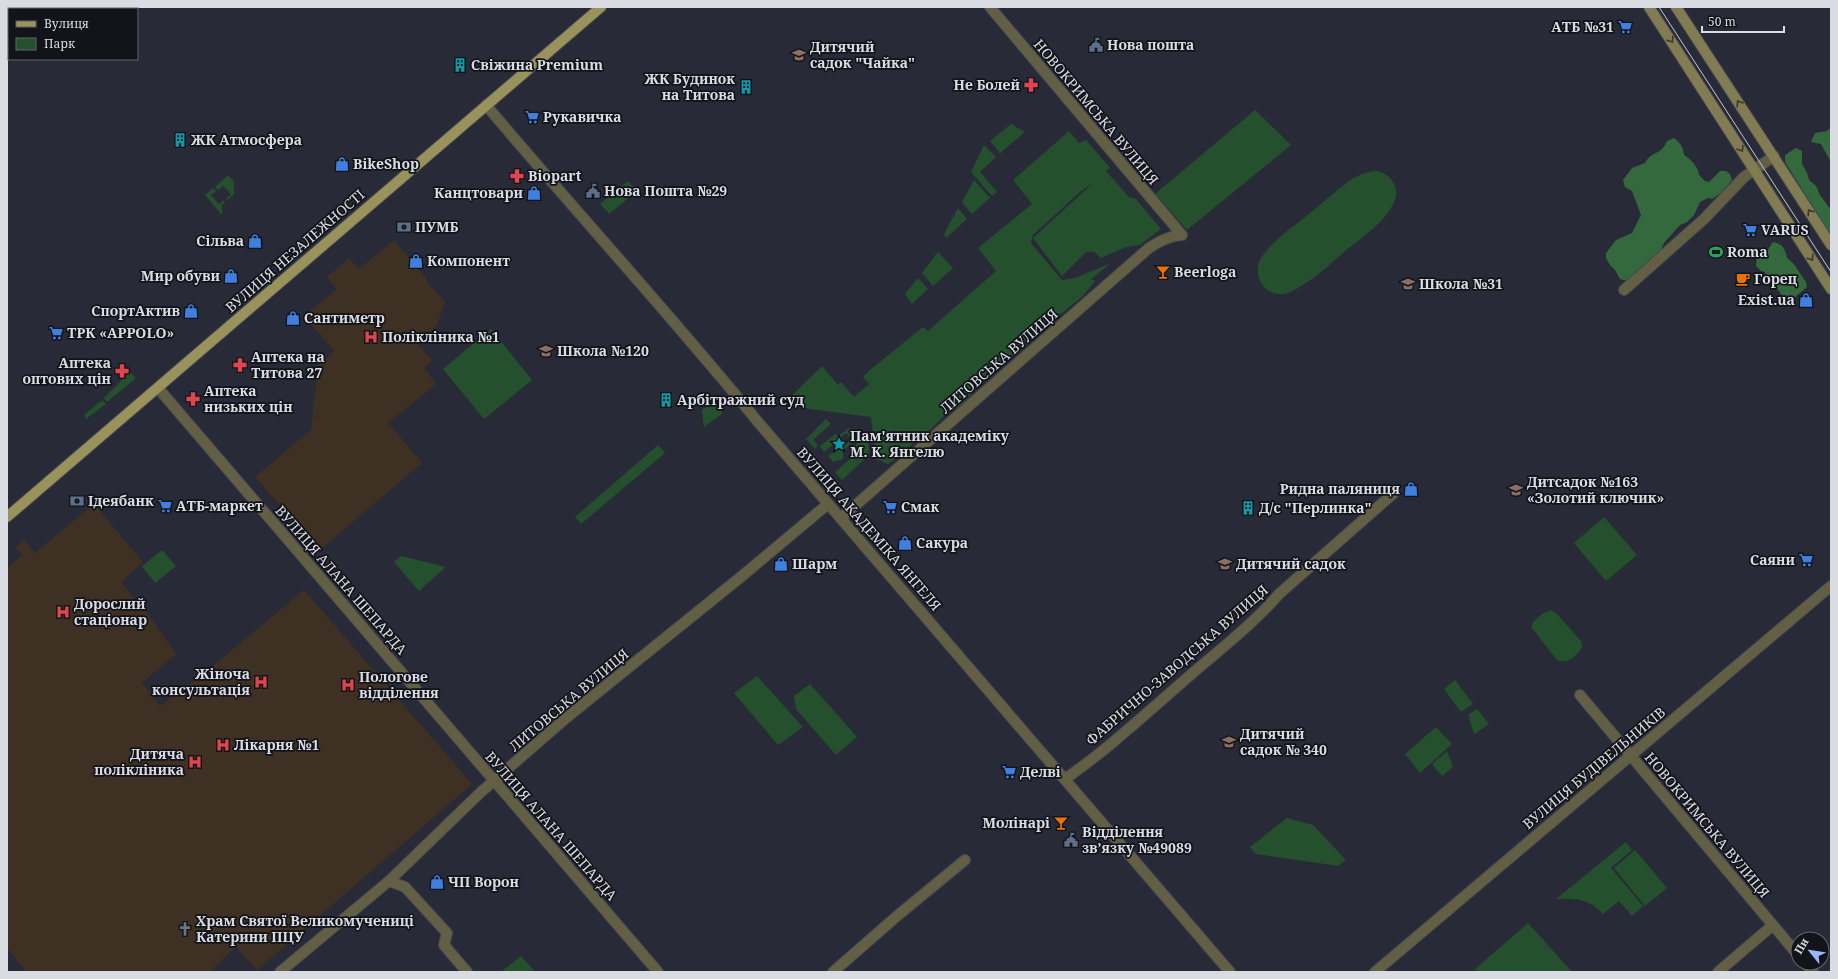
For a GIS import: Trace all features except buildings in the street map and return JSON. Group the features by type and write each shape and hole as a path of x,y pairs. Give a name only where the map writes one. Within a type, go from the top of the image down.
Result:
{"main road":[{"name":"ВУЛИЦЯ НЕЗАЛЕЖНОСТІ","path":"7,517 601,7"},
{"path":"1649,7 1831,288"},
{"path":"1676,7 1831,245"}],"street":[{"name":"НОВОКРИМСЬКА ВУЛИЦЯ","path":"990,7 1182,235"},
{"name":"ВУЛИЦЯ АКАДЕМІКА ЯНГЕЛЯ","path":"486,105 569,204 696,347 1025,735 1066,779 1230,972"},
{"path":"1624,290 1704,218 1744,177 1774,156"},
{"name":"ЛИТОВСЬКА ВУЛИЦЯ","path":"841,518 1149,248 1172,236 1182,235"},
{"name":"ВУЛИЦЯ АЛАНА ШЕПАРДА","path":"158,388 658,972"},
{"name":"ФАБРИЧНО-ЗАВОДСЬКА ВУЛИЦЯ","path":"1066,779 1115,739 1267,608 1279,594 1395,492"},
{"name":"ЛИТОВСЬКА ВУЛИЦЯ","path":"280,972 389,881 494,780 566,718 742,576 828,504"},
{"name":"ВУЛИЦЯ БУДІВЕЛЬНИКІВ","path":"1375,972 1831,586"},
{"name":"НОВОКРИМСЬКА ВУЛИЦЯ","path":"1580,695 1790,945"},
{"path":"833,972 965,860"},
{"path":"389,881 405,887 447,933 444,945 467,972"},
{"path":"1718,972 1773,925"}],"shaded area":[{"path":"394,240 426,278 429,285 445,301 437,326 417,343 432,361 424,368 436,384 388,423 422,463 320,550 255,477 311,430 318,365 334,351 304,316 337,289 327,277 349,258 359,269"},
{"name":"Лікарня №1","path":"94,504 143,562 121,582 148,614 176,654 142,683 160,706 208,670 304,590 472,784 257,970 236,947 209,972 27,972 7,948 7,568 22,555 15,547 24,540 35,553"}],"green space":[{"path":"1255,110 1291,145 1187,230 1155,194"},
{"path":"1011,124 1025,132 1000,153 990,141"},
{"path":"1831,127 1831,162 1821,144 1811,142 1815,133 1827,131"},
{"path":"1069,131 1079,143 1086,140 1110,168 1106,171 1129,197 1136,199 1161,229 1140,245 1126,247 1101,258 1094,252 1086,252 1062,276 1033,238 1092,184 1081,191 1033,235 1031,243 1062,280 1075,278 1111,263 1091,279 1095,281 1082,297 1049,323 999,369 984,379 971,395 957,408 946,414 929,431 916,440 902,455 888,464 876,459 871,417 810,409 785,402 822,366 838,385 841,382 854,397 869,384 863,377 870,370 923,327 928,331 996,271 978,248 1032,204 1013,180"},
{"path":"1674,138 1681,145 1684,155 1694,164 1698,169 1699,175 1705,181 1709,182 1720,171 1726,171 1730,174 1732,180 1722,192 1712,199 1708,198 1700,202 1694,215 1687,222 1680,225 1664,243 1658,256 1628,281 1620,279 1606,258 1606,253 1616,240 1632,233 1641,215 1632,191 1625,187 1623,180 1632,168 1645,163 1651,156 1665,146 1667,141"},
{"path":"984,145 996,157 980,172 997,192 992,196 971,172"},
{"path":"1796,148 1802,151 1802,164 1809,180 1816,186 1820,195 1831,210 1831,236 1785,162 1785,155"},
{"path":"1376,171 1391,179 1396,193 1394,203 1380,222 1309,281 1295,290 1286,294 1279,294 1273,293 1264,287 1259,277 1258,266 1260,260 1271,246 1348,182 1368,172"},
{"path":"228,175 234,182 234,194 227,200 226,199 231,194 223,186 218,190 215,187"},
{"path":"974,180 990,198 972,214 962,202"},
{"path":"628,181 637,191 609,214 600,204"},
{"path":"213,188 216,191 211,195 219,204 224,200 225,202 222,205 222,215 205,195"},
{"path":"958,208 967,219 946,238 944,234"},
{"path":"1773,242 1783,247 1787,258 1795,266 1806,282 1807,287 1795,297 1784,298 1776,287 1776,283 1766,277 1765,272 1761,271 1756,266 1757,256 1767,251"},
{"path":"938,252 953,268 933,286 922,273"},
{"path":"918,278 928,289 912,304 905,294"},
{"path":"491,329 532,380 484,419 443,369"},
{"path":"130,372 136,378 107,402 104,398"},
{"path":"102,400 106,404 86,419 84,415"},
{"path":"713,402 723,413 704,427 702,410"},
{"path":"826,419 831,424 813,440 818,445 815,449 806,439"},
{"path":"849,428 858,431 861,435 843,451 843,459 833,462 828,456 834,453 851,438 846,433 824,452 820,446 835,434 838,436"},
{"path":"865,436 868,437 869,455 842,480 835,472 850,459 852,448"},
{"path":"658,445 665,453 581,524 575,517"},
{"path":"1604,517 1637,555 1606,581 1574,543"},
{"path":"162,550 176,566 155,583 142,566"},
{"path":"401,556 446,567 419,591 394,562"},
{"path":"1551,610 1556,613 1581,641 1582,647 1571,659 1564,661 1557,660 1531,627 1539,617"},
{"path":"757,676 803,727 778,745 734,693"},
{"path":"1455,680 1473,704 1461,712 1444,689"},
{"path":"810,684 857,737 836,755 796,709 794,696"},
{"path":"1477,709 1489,724 1474,734 1468,715"},
{"path":"1436,727 1452,744 1420,773 1405,754"},
{"path":"1447,751 1453,767 1442,776 1432,764"},
{"path":"1287,818 1313,825 1346,860 1338,866 1256,854 1250,847"},
{"path":"1626,842 1632,850 1611,868 1643,906 1632,916 1619,901 1603,914 1592,905 1581,900 1556,899"},
{"path":"1635,850 1667,888 1645,906 1614,868"},
{"path":"1528,923 1572,972 1486,972 1474,970"},
{"path":"521,956 535,972 501,972"}],"tram line":[{"path":"1659,7 1831,272"}],"place":[{"name":"АТБ №31","path":"1625,27"},
{"name":"Нова пошта","path":"1096,45"},
{"name":"Дитячий садок \"Чайка\"","path":"799,55"},
{"name":"Свіжина Premium","path":"460,65"},
{"name":"Не Болей","path":"1031,85"},
{"name":"ЖК Будинок на Титова","path":"746,87"},
{"name":"Рукавичка","path":"532,117"},
{"name":"ЖК Атмосфера","path":"180,140"},
{"name":"BikeShop","path":"342,164"},
{"name":"Biopart","path":"517,176"},
{"name":"Нова Пошта №29","path":"593,191"},
{"name":"Канцтовари","path":"534,193"},
{"name":"ПУМБ","path":"404,227"},
{"name":"VARUS","path":"1750,230"},
{"name":"Сільва","path":"255,241"},
{"name":"Roma","path":"1716,252"},
{"name":"Компонент","path":"416,261"},
{"name":"Beerloga","path":"1163,272"},
{"name":"Мир обуви","path":"231,276"},
{"name":"Горец","path":"1743,279"},
{"name":"Школа №31","path":"1408,284"},
{"name":"Exist.ua","path":"1806,300"},
{"name":"СпортАктив","path":"191,311"},
{"name":"Сантиметр","path":"293,318"},
{"name":"ТРК «APPOLO»","path":"56,333"},
{"name":"Полікліника №1","path":"371,337"},
{"name":"Школа №120","path":"546,351"},
{"name":"Аптека на Титова 27","path":"240,365"},
{"name":"Аптека оптових цін","path":"122,371"},
{"name":"Аптека низьких цін","path":"193,399"},
{"name":"Арбітражний суд","path":"666,400"},
{"name":"Пам'ятник академіку М. К. Янгелю","path":"839,444"},
{"name":"Ридна паляниця","path":"1411,489"},
{"name":"Дитсадок №163 «Золотий ключик»","path":"1516,490"},
{"name":"Ідеябанк","path":"77,501"},
{"name":"АТБ-маркет","path":"165,506"},
{"name":"Смак","path":"890,507"},
{"name":"Д/с \"Перлинка\"","path":"1248,508"},
{"name":"Сакура","path":"905,543"},
{"name":"Саяни","path":"1806,560"},
{"name":"Шарм","path":"781,564"},
{"name":"Дитячий садок","path":"1225,564"},
{"name":"Дорослий стаціонар","path":"63,612"},
{"name":"Жіноча консультація","path":"261,682"},
{"name":"Пологове відділення","path":"348,685"},
{"name":"Дитячий садок № 340","path":"1229,742"},
{"name":"Лікарня №1","path":"223,745"},
{"name":"Дитяча полікліника","path":"195,762"},
{"name":"Делві","path":"1009,772"},
{"name":"Молінарі","path":"1061,823"},
{"name":"Відділення зв’язку №49089","path":"1071,840"},
{"name":"ЧП Ворон","path":"437,882"},
{"name":"Храм Святої Великомучениці Катерини ПЦУ","path":"185,929"}]}
